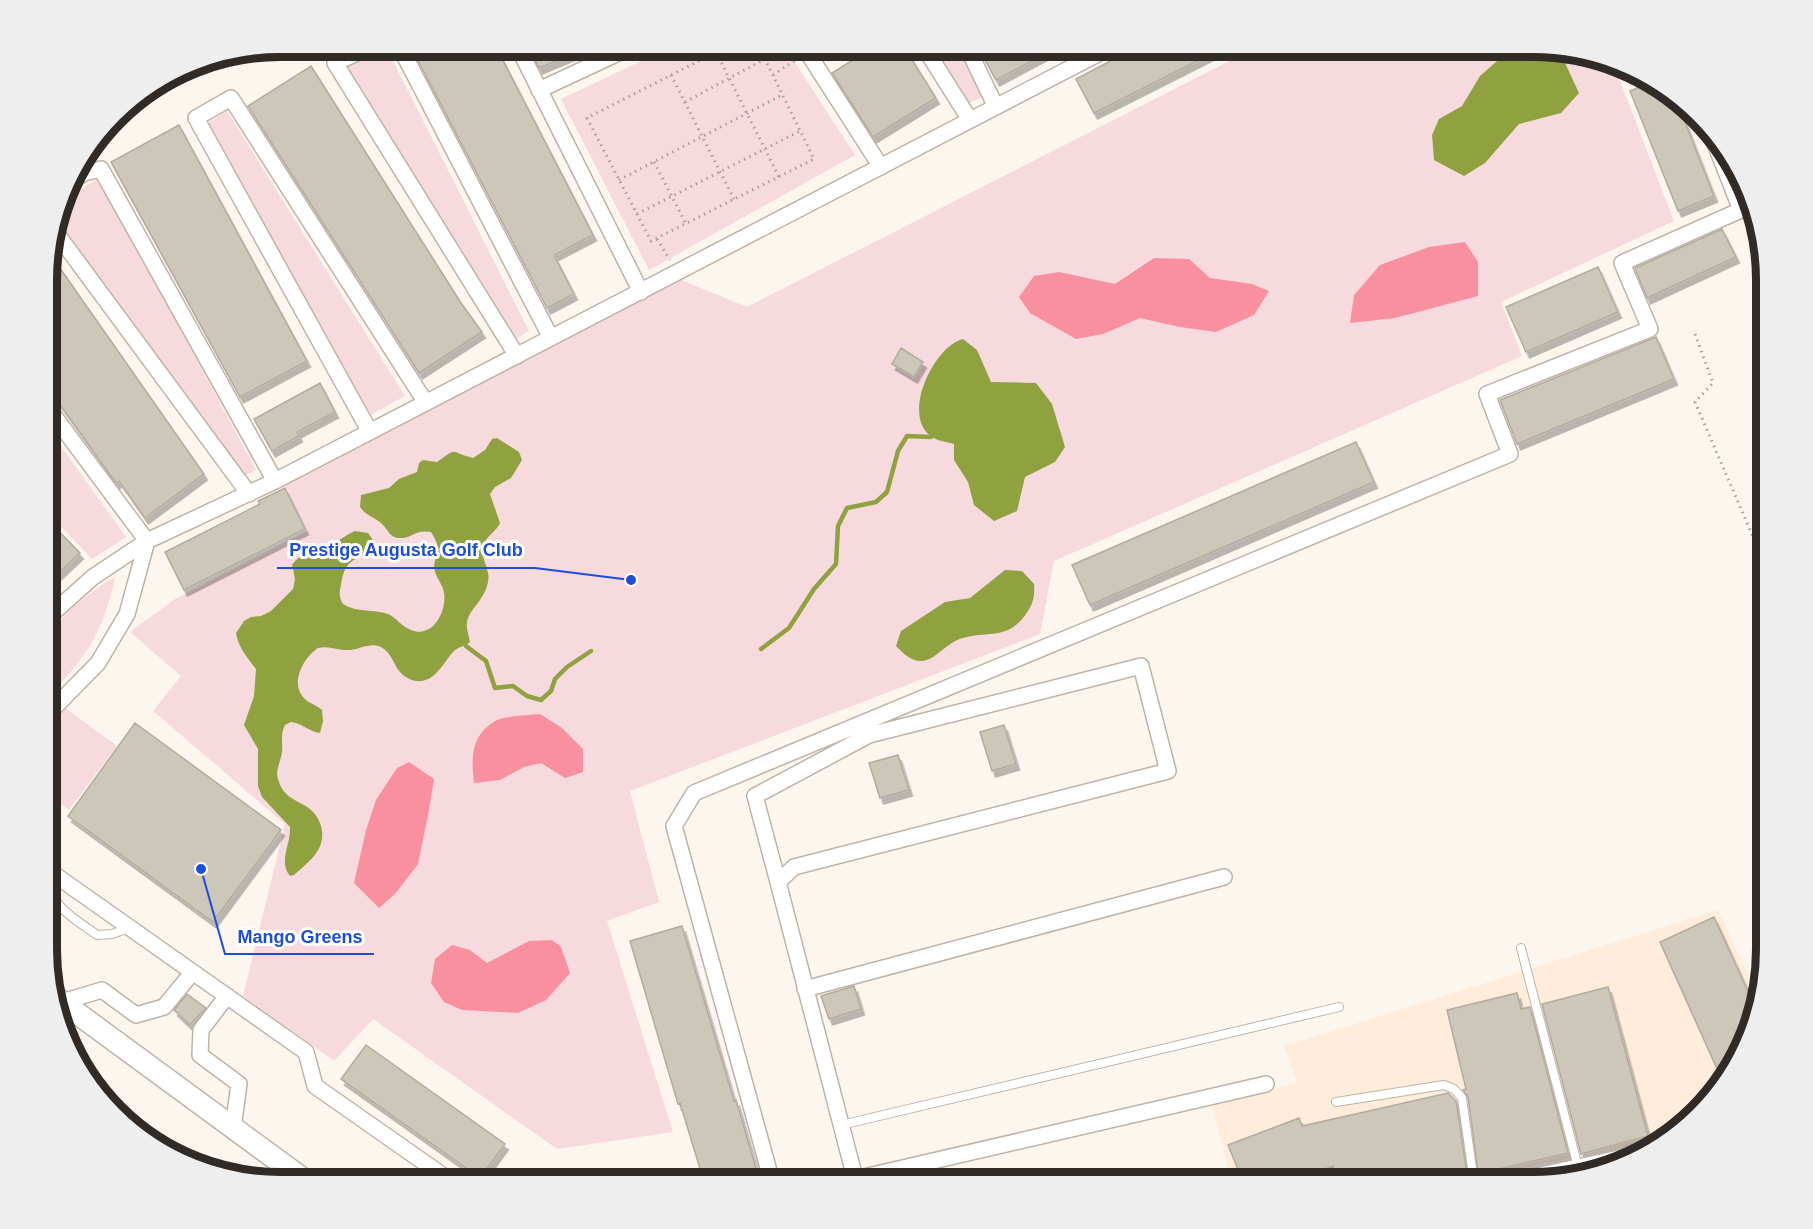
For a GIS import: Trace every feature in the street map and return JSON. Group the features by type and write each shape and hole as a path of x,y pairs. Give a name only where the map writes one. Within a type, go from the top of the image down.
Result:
{"street":[{"path":"347,57 335,63 517,356"},
{"path":"406,57 551,338"},
{"path":"523,57 641,292"},
{"path":"539,90 610,57"},
{"path":"811,57 881,167"},
{"path":"930,57 970,120"},
{"path":"972,57 996,107"},
{"path":"57,607 93,577 147,541 275,481 678,273 1087,57"},
{"path":"370,432 196,118 231,98 426,403"},
{"path":"769,1172 674,826 694,793 1510,454 1487,394 1650,329 1622,263 1741,210 1723,164"},
{"path":"85,172 101,169 275,481"},
{"path":"61,239 249,494"},
{"path":"57,420 147,541"},
{"path":"57,705 98,663 128,614 147,541"},
{"path":"778,882 794,867 1168,771 1141,666 869,735 755,796 853,1172"},
{"path":"57,876 306,1052 315,1086 439,1172"},
{"path":"805,989 1224,877"},
{"path":"63,999 102,990 136,1015 164,1007 192,973"},
{"path":"227,996 201,1030 200,1055 239,1084 233,1128"},
{"path":"64,1005 293,1172"},
{"path":"889,1172 1266,1084"}],"lane":[{"path":"57,903 97,935 112,934 129,928"},
{"path":"1521,948 1591,1164"},
{"path":"840,1126 1339,1007"},
{"path":"1336,1102 1444,1085 1454,1089 1462,1098 1473,1172"}],"path":[{"path":"685,102 765,59 814,159 651,242 587,118 706,57"},
{"path":"718,57 779,177"},
{"path":"773,75 796,57"},
{"path":"671,75 735,199"},
{"path":"619,180 783,95"},
{"path":"637,214 800,131"},
{"path":"654,162 686,224"},
{"path":"657,239 678,273"},
{"path":"1695,334 1713,383 1695,402 1756,544"}],"shaded area":[{"path":"365,57 391,57 529,331 514,340 344,67"},
{"path":"650,57 791,57 855,155 649,270 561,99"},
{"path":"936,57 962,57 982,97 966,105"},
{"path":"1237,57 1548,57 1577,61 1605,69 1617,74 1674,221 1501,302 1522,356 1054,561 1040,634 630,791 659,902 607,921 673,1132 557,1149 373,1019 334,1061 243,996 285,824 153,711 181,676 130,632 175,599 307,531 285,485 681,280 747,307"},
{"path":"1502,57 1563,59 1579,93 1561,113 1519,124 1485,163 1464,176 1434,160 1432,135 1439,119 1462,106 1480,76"},
{"path":"227,111 405,396 367,417 206,124"},
{"path":"99,178 256,470 242,477 63,231 75,193"},
{"path":"1465,242 1478,262 1478,296 1395,318 1350,323 1354,295 1380,265 1429,247"},
{"path":"1154,258 1189,259 1210,278 1252,284 1269,291 1254,315 1216,332 1140,318 1103,334 1076,339 1030,313 1019,297 1034,276 1059,272 1115,284"},
{"path":"963,339 977,350 991,382 1036,383 1052,404 1065,447 1055,462 1025,477 1017,511 994,521 974,505 968,482 954,460 954,444 932,437 923,427 919,414 920,399 932,368 941,354 952,344"},
{"path":"497,438 519,452 522,460 511,478 495,487 490,494 500,523 483,546 489,578 484,594 468,618 467,628 470,642 456,649 434,675 423,681 414,681 403,675 388,652 377,646 369,645 350,650 318,648 312,652 303,665 298,679 300,693 307,701 322,710 323,721 320,733 291,722 285,725 277,776 284,791 306,806 317,817 322,841 316,854 306,865 290,876 285,859 290,827 262,797 258,786 258,749 244,725 254,696 256,669 241,648 236,633 244,621 271,611 293,589 295,579 292,565 301,556 329,546 355,531 368,533 374,545 369,552 354,560 345,570 340,593 343,604 354,609 388,614 411,630 426,631 432,627 441,615 444,600 443,590 435,572 434,566 438,550 431,532 425,531 404,538 394,537 384,526 362,510 361,495 389,488 399,479 417,472 419,463 423,460 437,462 452,452 473,458 485,450 492,439"},
{"path":"57,441 126,537 92,559 57,522"},
{"path":"1005,570 1022,571 1034,584 1034,597 1030,607 1012,628 998,633 963,638 924,661 907,656 896,646 901,631 945,602 970,598"},
{"path":"115,577 100,626 84,656 57,685 57,625 69,611 97,588"},
{"path":"64,707 117,746 69,810 57,801 57,716"},
{"path":"540,714 562,728 583,749 583,772 565,778 541,763 524,767 500,780 474,783 473,755 482,732 497,720"},
{"path":"409,762 434,779 418,864 395,894 379,908 354,883 366,830 376,800 397,768"},
{"path":"1718,910 1753,985 1744,1021 1726,1061 1701,1096 1669,1126 1643,1143 1503,1172 1229,1172 1212,1106 1297,1083 1284,1046"},
{"path":"552,940 561,947 570,973 546,1000 518,1013 462,1010 444,1002 431,983 435,959 452,945 470,950 487,963 529,941"}],"building":[{"path":"416,57 501,57 593,235 554,255 574,294 547,308"},
{"path":"534,57 565,57 539,68"},
{"path":"858,57 910,57 936,98 873,137 832,73"},
{"path":"983,57 1039,57 996,80"},
{"path":"1118,57 1205,57 1094,113 1076,79"},
{"path":"311,66 461,303 482,332 419,373 248,106"},
{"path":"1642,86 1682,113 1714,196 1678,211 1630,91"},
{"path":"179,125 307,361 240,397 111,162"},
{"path":"1722,229 1736,257 1647,298 1635,268"},
{"path":"57,264 204,474 145,518 119,481 116,483 57,401"},
{"path":"1598,267 1618,312 1526,352 1506,307"},
{"path":"1656,337 1674,379 1517,444 1500,400"},
{"path":"901,348 923,362 914,377 892,364"},
{"path":"320,383 335,412 297,432 299,436 272,451 254,419"},
{"path":"1356,442 1374,482 1090,605 1072,565"},
{"path":"285,488 305,529 184,590 165,552 260,504 258,501"},
{"path":"57,529 80,553 57,575"},
{"path":"135,723 281,830 213,922 68,816"},
{"path":"1004,725 1016,764 992,771 980,732"},
{"path":"898,755 909,790 880,798 869,763"},
{"path":"1714,917 1751,997 1733,1048 1719,1072 1660,942"},
{"path":"682,926 757,1172 701,1172 680,1103 678,1104 630,941"},
{"path":"854,986 861,1009 829,1019 821,996"},
{"path":"1608,987 1648,1136 1581,1154 1542,1004"},
{"path":"1517,993 1521,1009 1530,1007 1568,1153 1486,1172 1486,1169 1478,1171 1468,1097 1463,1090 1466,1089 1447,1010"},
{"path":"187,994 206,1008 190,1025 174,1010"},
{"path":"366,1045 505,1144 484,1172 472,1172 341,1079"},
{"path":"1448,1093 1456,1101 1467,1172 1334,1172 1333,1166 1317,1172 1239,1172 1228,1145 1299,1118 1302,1126"}],"waterway":[{"path":"761,649 789,628 814,589 836,564 838,526 847,508 876,502 887,492 898,451 907,436 931,437"},
{"path":"466,646 486,661 495,688 513,686 527,696 541,700 551,691 555,679 567,667 591,651"}],"place":[{"name":"Prestige Augusta Golf Club","path":"631,580"},
{"name":"Mango Greens","path":"201,869"}]}
